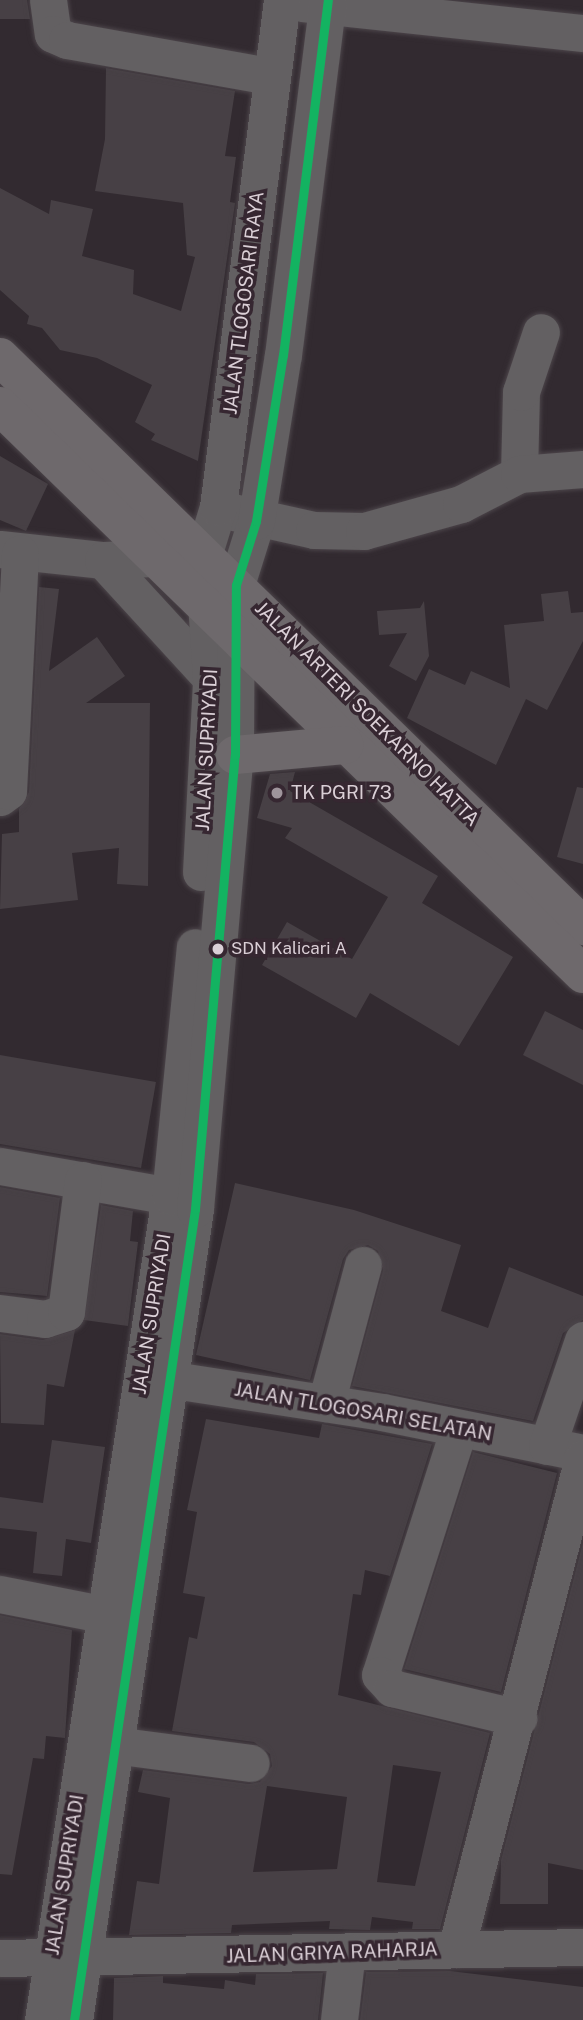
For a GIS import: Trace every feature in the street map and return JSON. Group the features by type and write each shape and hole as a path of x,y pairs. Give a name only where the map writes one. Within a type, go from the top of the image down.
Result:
{"main road":[{"name":"JALAN ARTERI SOEKARNO HATTA","path":"0,357 203,556 222,594 237,634 345,745 583,974"},
{"name":"JALAN ARTERI SOEKARNO HATTA","path":"0,406 159,558 222,594 583,926"},
{"path":"235,755 345,745"}],"street":[{"path":"48,0 53,34 67,40 270,76"},
{"path":"282,1 328,3 583,33"},
{"name":"JALAN TLOGOSARI RAYA","path":"203,556 218,507 270,76 282,1"},
{"path":"222,594 256,521 328,3"},
{"path":"519,474 521,392 541,332"},
{"path":"218,507 256,521 364,531 461,504 519,474 583,469"},
{"path":"0,797 8,791 10,551 103,560 203,556"},
{"path":"103,560 212,678"},
{"name":"JALAN SUPRIYADI","path":"101,1744 107,1615 195,1209 211,899 212,678 222,594"},
{"name":"JALAN SUPRIYADI","path":"43,2020 67,1958 158,1377 170,1196 211,899 235,755 237,634"},
{"path":"0,1166 170,1196"},
{"path":"0,1313 45,1319 66,1312 83,1180"},
{"path":"326,1403 363,1265"},
{"path":"547,1446 583,1340"},
{"name":"JALAN TLOGOSARI SELATAN","path":"158,1377 326,1403 547,1446 583,1456"},
{"path":"458,1428 380,1675 392,1688 519,1718"},
{"path":"456,1949 519,1718 583,1456"},
{"path":"0,1594 107,1615"},
{"path":"101,1744 251,1763"},
{"name":"JALAN GRIYA RAHARJA","path":"0,1958 583,1947"},
{"path":"339,2020 347,1951"},
{"name":"JALAN SUPRIYADI","path":"67,1958 74,2020"}],"building":[{"path":"0,0 27,0 30,19 0,19"},
{"path":"106,68 235,91 225,156 236,157 230,202 235,203 198,461 151,440 155,434 135,422 152,385 97,358 60,350 42,328 27,324 29,316 0,290 0,188 49,214 51,200 93,209 82,256 134,270 133,294 181,311 195,257 187,255 183,203 95,191 105,139"},
{"path":"0,456 48,484 26,531 0,520"},
{"path":"39,587 59,589 49,671 97,637 125,676 86,703 150,703 148,886 117,884 119,848 72,853 78,900 0,909 2,834 19,832 19,809 29,792"},
{"path":"568,591 571,613 583,612 583,641 547,710 526,699 496,765 407,718 429,669 465,685 471,671 510,688 504,625 544,621 541,594"},
{"path":"424,601 429,656 416,681 389,666 407,633 379,635 377,611 420,608"},
{"path":"295,772 290,791 438,876 422,903 513,957 459,1046 370,993 356,1018 262,965 287,922 352,959 388,897 285,838 292,828 257,818 270,774"},
{"path":"577,787 583,788 583,864 557,857"},
{"path":"545,1011 583,1030 583,1085 523,1055"},
{"path":"0,1055 156,1082 141,1168 0,1144"},
{"path":"235,1183 354,1210 461,1245 441,1311 488,1328 509,1267 583,1296 583,1320 563,1333 533,1421 352,1386 383,1270 378,1251 368,1245 349,1250 343,1259 310,1380 196,1355"},
{"path":"0,1187 60,1198 47,1296 0,1292"},
{"path":"101,1205 133,1211 130,1241 138,1242 128,1326 84,1320"},
{"path":"75,1330 64,1387 47,1384 44,1425 1,1423 0,1334 43,1340"},
{"path":"206,1419 319,1438 322,1424 432,1444 390,1576 365,1570 361,1595 353,1594 338,1695 490,1733 440,1929 412,1929 413,1922 372,1917 370,1930 329,1929 330,1921 232,1925 231,1933 129,1935 137,1881 159,1884 170,1798 138,1792 143,1770 249,1784 260,1782 272,1766 270,1754 254,1742 172,1731 189,1637 197,1639 205,1597 183,1593 197,1512 187,1510","holes":["393,1765 441,1772 415,1886 377,1882","267,1786 347,1797 337,1869 253,1872"]},
{"path":"52,1440 105,1447 91,1543 66,1539 62,1576 33,1573 37,1532 0,1528 0,1497 43,1503"},
{"path":"473,1452 557,1473 501,1692 404,1669"},
{"path":"583,1542 583,1870 548,1863 548,1904 500,1904 501,1860"},
{"path":"0,1615 72,1630 65,1738 46,1736 44,1759 33,1758 12,1875 0,1874"},
{"path":"450,1971 583,1987 583,2020 360,2020 366,1972"},
{"path":"323,1973 318,2020 113,2020 114,1978 163,1976 163,1983 224,1989 225,1980 255,1985 256,1974"}],"transit line":[{"path":"74,2020 195,1209 235,755 236,585 256,521 283,355 328,0"}],"place":[{"name":"TK PGRI 73","path":"277,793"},
{"name":"SDN Kalicari A","path":"218,949"}]}
